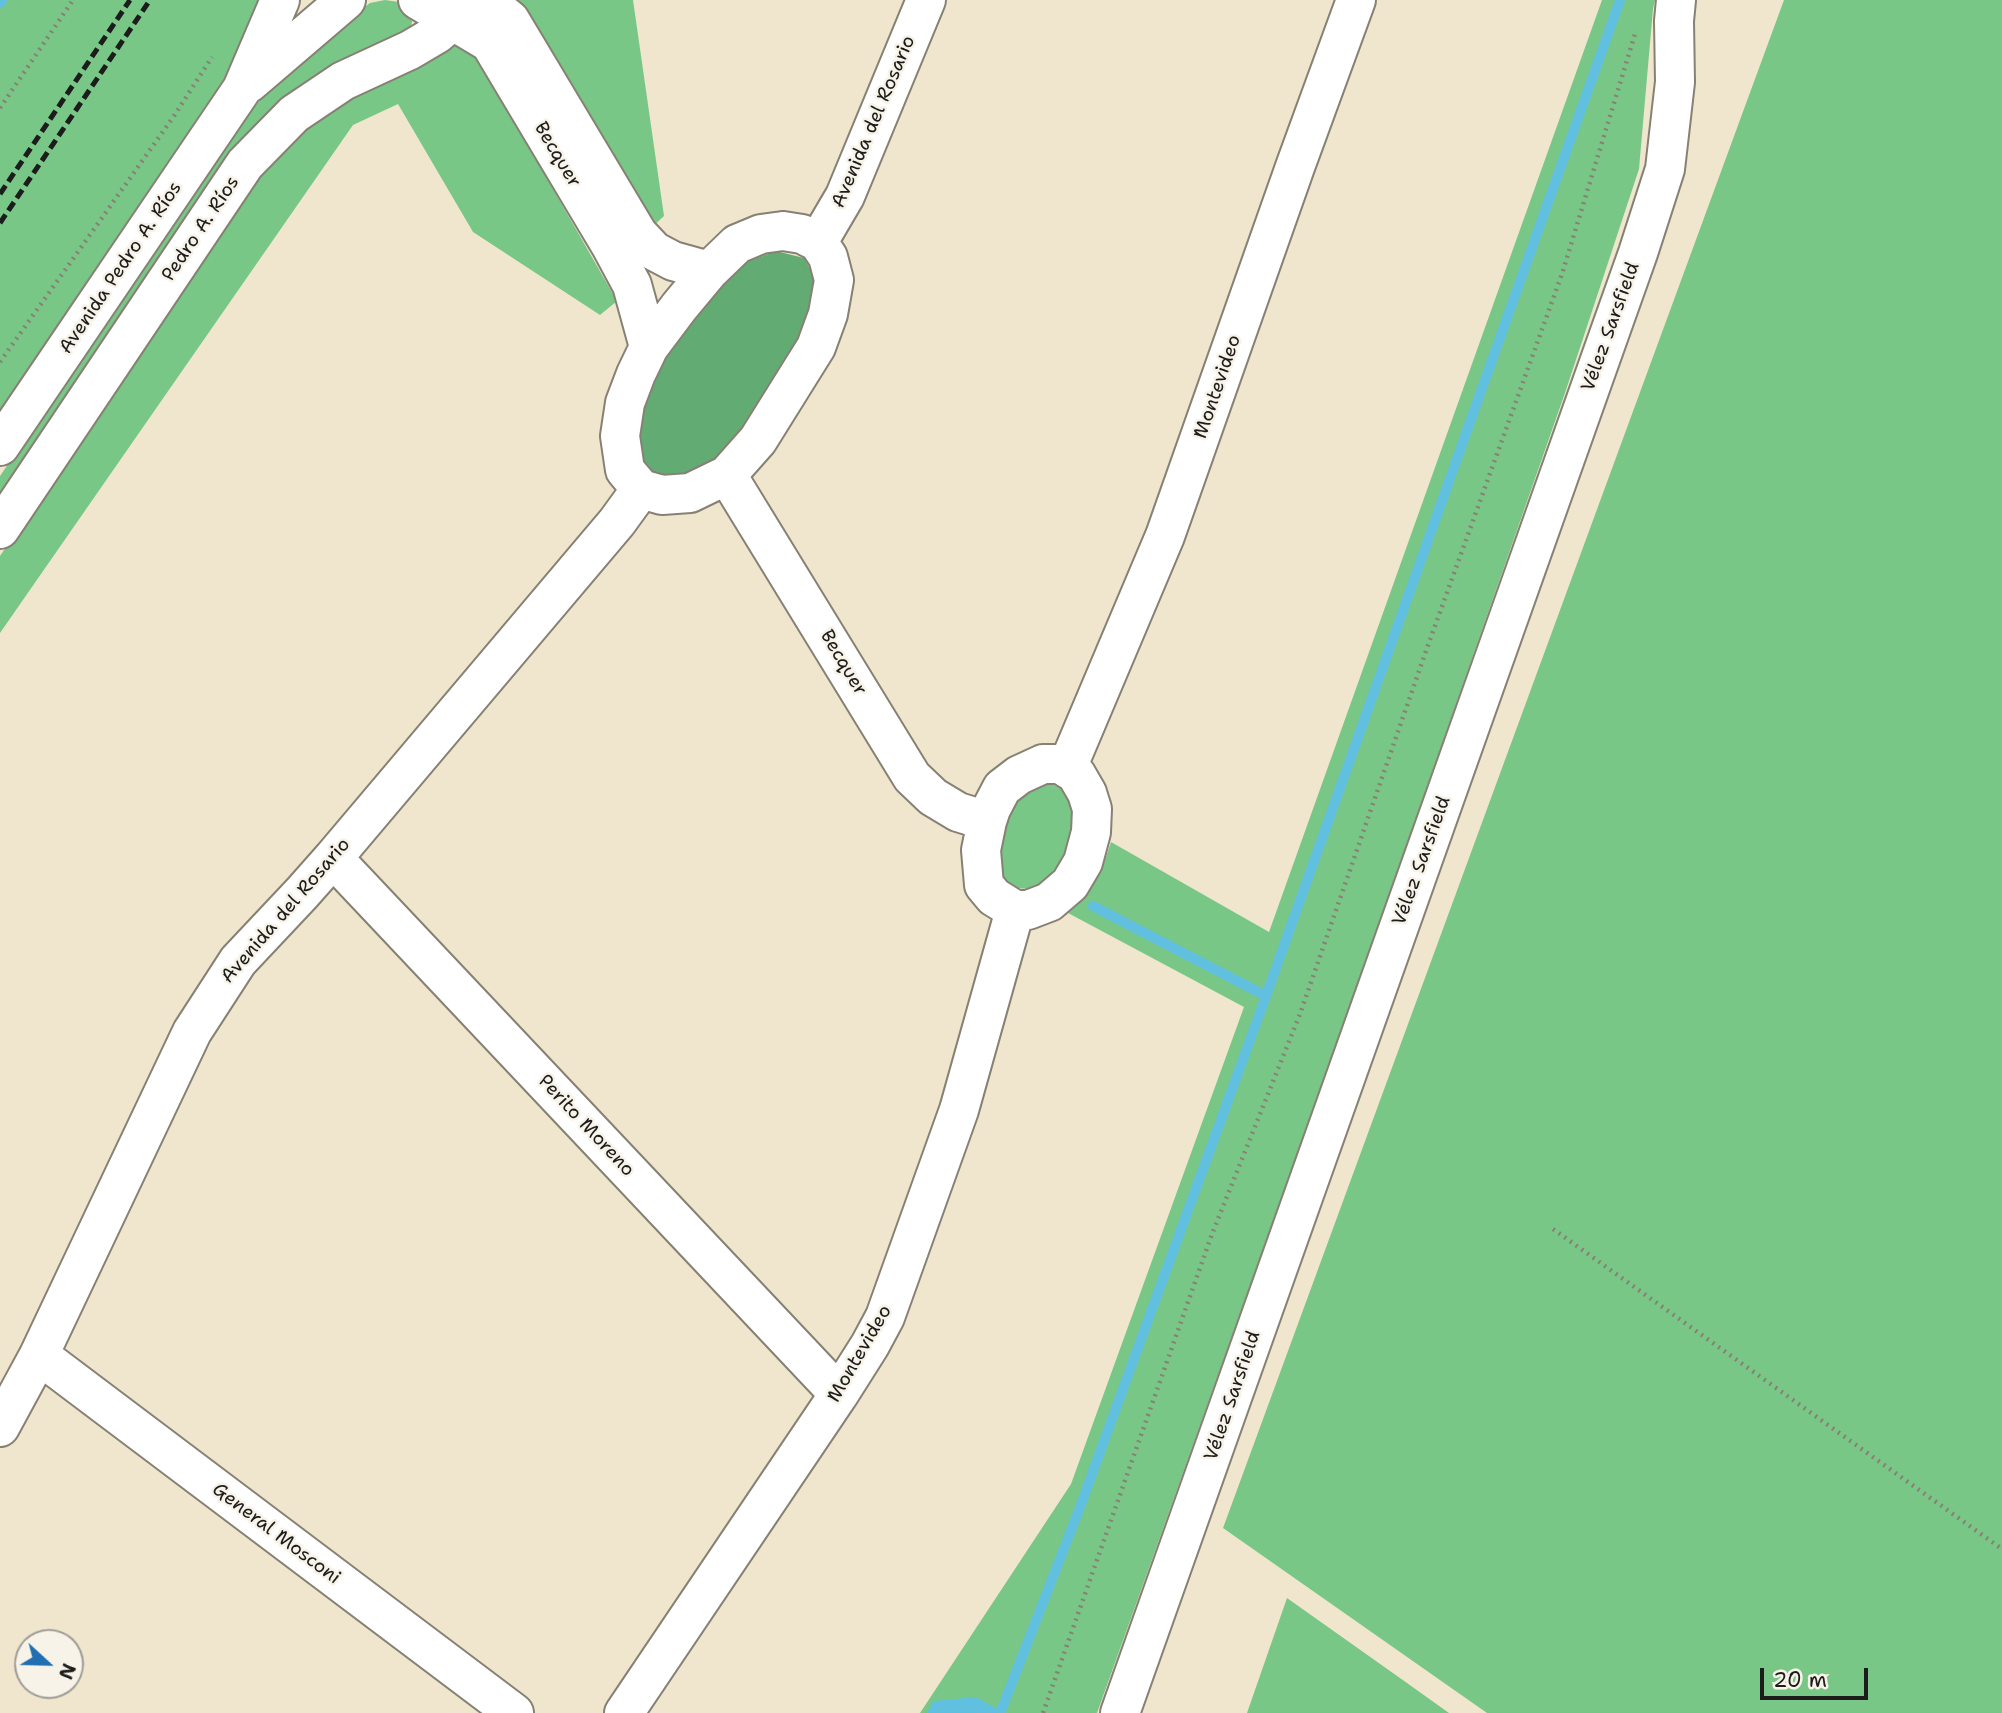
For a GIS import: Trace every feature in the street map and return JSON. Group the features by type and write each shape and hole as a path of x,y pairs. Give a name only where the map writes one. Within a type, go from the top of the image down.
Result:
{"street":[{"name":"Avenida Pedro A. Ríos","path":"0,446 242,89 280,0"},
{"name":"Avenida Pedro A. Ríos","path":"242,89 346,0"},
{"name":"Becquer","path":"418,0 461,10 490,43 632,285 649,347"},
{"name":"Becquer","path":"485,0 510,20 638,234 654,251 673,261 709,271"},
{"name":"Avenida del Rosario","path":"818,242 845,196 926,0"},
{"name":"Montevideo","path":"1067,768 1165,536 1356,0"},
{"name":"Vélez Sarsfield","path":"1120,1713 1633,266 1665,169 1675,82 1676,0"},
{"name":"Pedro A. Ríos","path":"0,529 245,164 294,114 343,81 410,50 437,34 461,10"},
{"path":"783,231 802,234 818,242 828,257 834,280 828,314 816,347 758,440 727,475 690,493 662,495 641,489 625,470 620,436 625,403 649,347 709,271 737,244 761,234 783,231"},
{"name":"Becquer","path":"727,475 912,777 933,797 958,812 986,821"},
{"name":"Avenida del Rosario","path":"0,1427 39,1355 192,1032 238,961 302,894 617,522 641,489"},
{"path":"1043,764 1060,764 1067,768 1076,774 1087,793 1092,809 1091,832 1083,862 1070,884 1049,902 1015,910 994,897 984,885 981,850 986,821 1002,788 1019,775 1043,764"},
{"name":"Perito Moreno","path":"332,858 839,1394"},
{"name":"Montevideo","path":"624,1713 839,1394 885,1317 959,1110 1015,910"},
{"name":"General Mosconi","path":"39,1355 513,1713"}],"path":[{"path":"0,108 73,0"},
{"path":"1043,1713 1212,1234 1300,1014 1427,648 1558,287 1639,23"},
{"path":"0,362 166,128 219,46"},
{"path":"1553,1229 2002,1549"}],"green space":[{"path":"0,0 280,0 0,446"},
{"path":"385,0 399,2 409,11 412,22 410,32 339,69 0,511 0,476 237,127 274,84 310,50 370,3"},
{"path":"511,0 633,0 664,216 650,229"},
{"path":"1602,0 1655,0 1639,169 1565,393 1352,1001 1097,1713 920,1713 1071,1484 1244,1007 1068,913 1085,897 1101,872 1111,842 1269,932"},
{"path":"1784,0 2002,0 2002,1713 1487,1713 1223,1528"},
{"path":"454,44 469,50 481,63 617,301 600,315 473,232 398,104 353,125 0,633 0,556 252,182 281,147 350,96"},
{"path":"776,251 804,258 815,277 815,303 809,325 761,409 705,470 683,481 647,476 633,435 653,369 718,288 747,262"},
{"path":"1040,784 1052,784 1065,791 1073,805 1076,817 1070,855 1045,884 1030,889 1016,888 998,871 1002,819 1024,792"},
{"path":"1287,1598 1407,1683 1449,1713 1247,1713"}],"water":[{"path":"976,1697 1001,1713 927,1713 933,1701"}],"waterway":[{"path":"1001,1711 1080,1507 1266,996 1620,0"},
{"path":"1093,906 1266,996"}],"railway":[{"path":"0,194 130,0"},
{"path":"0,223 150,0"}]}
